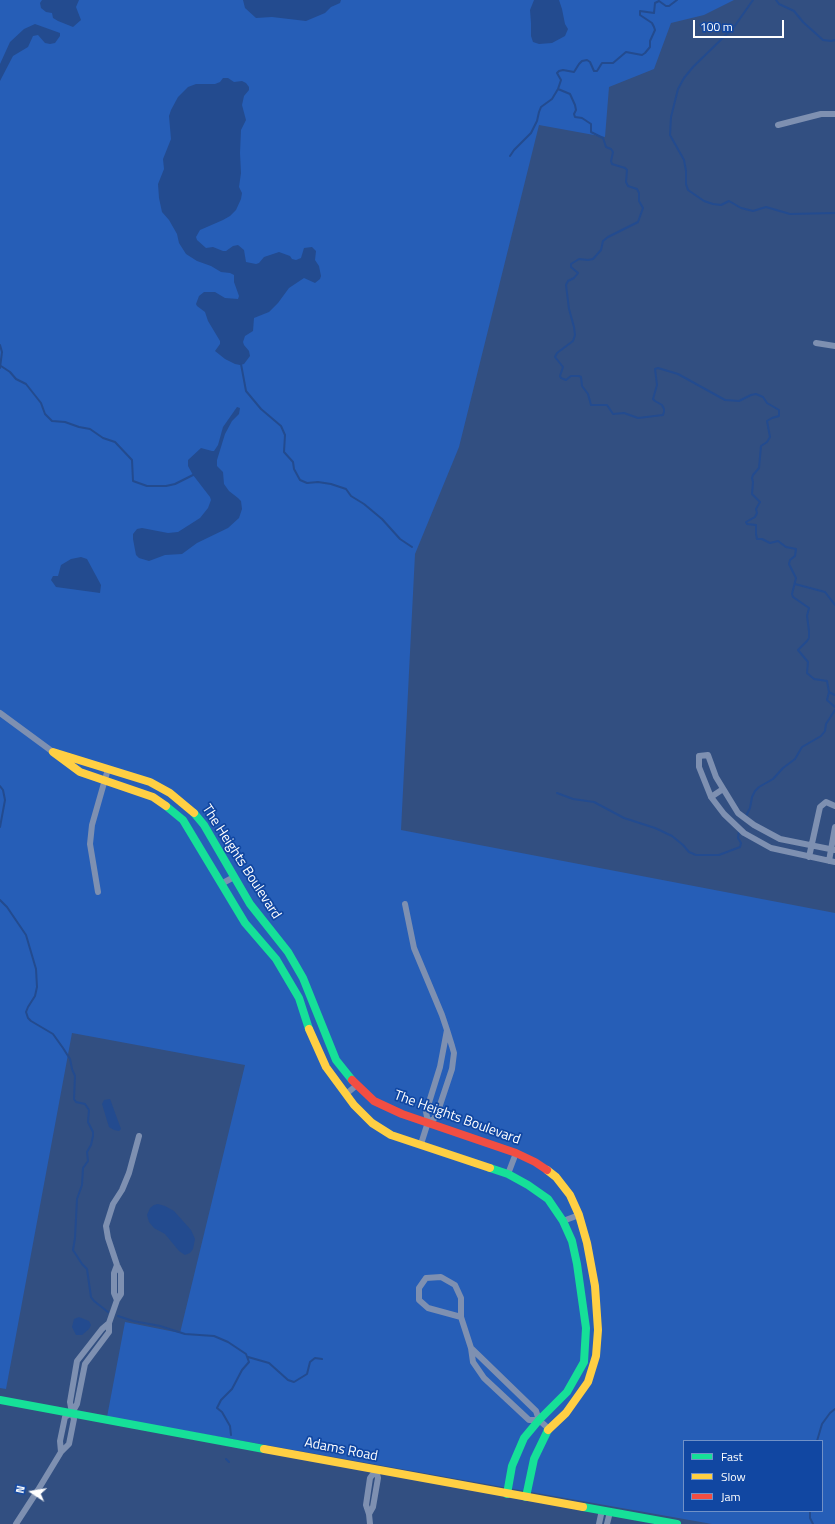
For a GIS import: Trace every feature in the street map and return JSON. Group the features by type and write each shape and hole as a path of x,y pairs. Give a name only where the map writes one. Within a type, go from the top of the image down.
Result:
{"street":[{"path":"778,125 821,114 835,114"},
{"path":"816,343 835,346"},
{"name":"The Heights Boulevard","path":"0,713 75,769 85,774 153,797 165,804 178,816 191,831 245,923 276,959 296,993 326,1067 354,1105 377,1127 391,1135 508,1174 528,1185 548,1199 563,1221 572,1241 577,1264 586,1328 584,1362 567,1392 539,1420 524,1438 512,1466 507,1494"},
{"name":"The Heights Boulevard","path":"53,752 156,785 170,793 187,806 204,825 250,904 288,952 303,978 336,1060 367,1095 402,1114 516,1153 535,1162 556,1177 570,1195 579,1215 587,1243 596,1299 598,1330 596,1356 588,1382 566,1413 549,1429 534,1459 526,1497"},
{"path":"833,850 780,839 754,825 738,813 716,777 708,755 698,756 699,767 711,797 724,814 744,833 771,848 832,862 835,827"},
{"path":"98,892 90,844 92,825 108,769"},
{"path":"711,797 723,789"},
{"path":"809,857 820,807 826,802 835,806"},
{"path":"178,816 187,806"},
{"path":"765,844 769,833"},
{"path":"221,884 234,877"},
{"path":"405,904 414,948 447,1030 454,1053 453,1064 436,1115 428,1122"},
{"path":"296,993 307,987"},
{"path":"421,1144 428,1122 426,1112 440,1068 447,1030"},
{"path":"346,1094 357,1085"},
{"path":"60,1452 60,1441 65,1417 72,1413 77,1404 85,1364 109,1332 109,1324 117,1300 114,1293 114,1273 117,1265 108,1238 106,1226 108,1215 122,1190 129,1173 139,1136"},
{"path":"508,1174 516,1153"},
{"path":"563,1221 579,1215"},
{"path":"461,1317 428,1308 419,1300 419,1288 426,1278 441,1277 455,1284 461,1298 461,1317 471,1348 473,1362 484,1378 529,1420 539,1420"},
{"path":"582,1300 596,1299"},
{"path":"16,1524 60,1452 69,1444 74,1419 70,1402 77,1361 102,1329 109,1324"},
{"path":"471,1348 536,1411 539,1420 549,1429"},
{"path":"80,1356 88,1360"},
{"path":"576,1375 588,1382"},
{"name":"Adams Road","path":"0,1400 677,1524"},
{"path":"370,1524 366,1505 367,1493 370,1478 376,1470"},
{"path":"599,1524 606,1511"},
{"path":"606,1511 607,1524"}],"shaded area":[{"path":"0,0 734,0 704,15 671,23 654,69 609,87 605,137 539,125 459,447 415,554 401,830 835,913 835,1524 712,1524 107,1417 125,1322 180,1333 245,1065 72,1033 6,1389 0,1388"},
{"path":"42,0 79,0 76,7 81,20 73,27 58,21 53,18 52,13 46,12 41,8 40,3"},
{"path":"243,0 341,0 340,3 331,7 325,13 306,21 272,17 256,18 245,8"},
{"path":"534,0 559,0 565,24 568,29 565,36 552,43 539,44 533,42 531,36 530,10"},
{"path":"35,24 60,33 60,36 55,43 50,44 45,43 38,35 33,36 28,47 13,56 0,81 0,64 10,42 24,29"},
{"path":"223,78 228,78 234,82 242,81 249,87 249,90 244,96 242,105 246,120 241,130 241,173 239,187 242,193 236,210 223,220 200,230 196,237 197,240 206,248 213,247 223,251 238,245 244,250 246,262 256,264 259,263 264,257 279,252 296,260 301,258 304,248 312,247 316,251 315,260 319,266 321,276 315,283 304,278 289,288 269,312 254,318 253,331 245,336 243,342 249,351 250,356 244,364 240,365 225,359 215,351 220,344 220,341 208,321 205,312 196,304 199,296 204,292 215,292 225,298 238,299 239,296 234,282 234,275 221,272 186,254 179,243 177,234 169,220 162,212 158,184 164,169 163,159 171,139 169,116 178,97 188,87 196,84 215,84 220,82"},
{"path":"237,407 240,408 239,414 232,421 225,434 217,460 217,466 223,472 224,484 229,491 241,501 242,509 239,518 228,528 197,543 182,554 165,555 149,561 139,558 136,555 133,539 133,534 137,529 142,528 168,533 178,532 200,518 208,508 211,500 210,497 193,475 188,466 188,460 201,448 214,451 218,445 223,427"},
{"path":"81,557 87,559 101,585 100,593 56,587 51,580 53,576 58,576 61,565 71,559"},
{"path":"110,1099 121,1129 119,1131 109,1127 102,1104 104,1100"},
{"path":"158,1204 174,1211 191,1230 195,1239 193,1249 190,1253 185,1255 179,1251 165,1234 154,1228 149,1222 147,1215 150,1208"},
{"path":"79,1317 89,1321 91,1325 82,1335 76,1335 72,1327 74,1319"}],"waterway":[{"path":"510,156 531,133 537,121 541,107 552,99 558,89 561,80 557,73 559,71 563,70 574,72 582,61 587,60 590,62 594,71 597,71 602,63 613,63 626,52 642,55 650,47 650,41 655,30 652,23 640,15 640,11 654,13 655,3 659,1 666,6 669,6 677,0"},
{"path":"753,0 734,27 693,67 684,78 678,89 671,117 670,135 684,160 688,190 704,201 713,204 721,205 729,201 741,208 753,211 766,207 790,214 835,213"},
{"path":"776,0 779,4 794,11 803,22 823,40 835,40"},
{"path":"558,89 570,94 575,105 575,117 582,118 591,124 591,132 603,138 606,147 611,149 613,152 611,161 612,164 627,170 626,182 628,186 637,189 639,193 639,201 643,208 638,222 603,241 601,250 593,259 579,259 571,264 571,267 578,273 574,278 568,281 566,285 569,309 575,335 573,341 557,353 555,357 563,367 560,376 566,380 571,376 581,377 582,386 588,394 591,405 607,405 613,414 624,413 638,418 663,415 664,409 662,405 653,399 657,385 655,369 658,368 678,374 725,400 739,401 756,394 763,397 767,403 779,410 779,416 767,421 770,437 767,442 761,446 759,468 752,478 752,494 760,502 756,509 757,513 755,517 746,522 747,524 756,525 757,539 762,539 770,543 778,541 786,547 796,549 795,556 790,560 789,564 796,578 792,594 793,597 809,608 807,616 809,638 798,650 808,662 807,673 814,679 827,681 829,692 827,700 835,707"},
{"path":"0,345 2,352 0,368"},
{"path":"241,364 246,391 261,409 281,426 285,435 284,452 293,462 294,469 300,480 307,483 318,482 331,484 346,489 351,496 364,504 382,519 400,539 412,547"},
{"path":"1,366 10,372 16,379 26,384 41,403 45,414 52,421 65,422 90,429 103,438 115,442 132,460 133,481 147,486 166,486 175,484 193,475"},
{"path":"795,584 825,592 835,605"},
{"path":"829,692 835,695"},
{"path":"746,816 755,791 773,779 783,768 795,759 802,747 821,736 825,731 826,724 835,710"},
{"path":"0,786 3,790 5,800 0,827"},
{"path":"557,793 573,799 594,802 624,818 655,828 672,836 689,852 696,855 719,855 740,847 741,843 738,838 739,831"},
{"path":"0,900 7,907 26,935 36,969 37,987 35,996 26,1012 28,1018 53,1034 63,1048 70,1059 75,1076 74,1099 76,1102 85,1104 89,1110 88,1122 93,1132 93,1136 91,1145 87,1152 88,1161 83,1168 82,1185 77,1199 73,1250 87,1269 91,1297 108,1312"},
{"path":"118,1316 133,1321 160,1326 185,1334 214,1336 228,1342 246,1354 249,1362 242,1370 232,1389 221,1400 217,1408 222,1412 230,1426 231,1435"},
{"path":"248,1357 269,1363 288,1380 294,1382 307,1374 310,1362 315,1358 322,1359"},
{"path":"817,1440 822,1424 835,1409"},
{"path":"226,1459 229,1462"},
{"path":"810,1512 810,1518 813,1524"}],"traffic: fast":[{"path":"166,806 183,820 245,923 276,959 299,998 309,1029"},
{"path":"194,813 204,825 250,904 288,952 303,978 336,1060 352,1080"},
{"path":"490,1168 508,1174 528,1185 548,1199 563,1221 572,1241 577,1264 586,1328 584,1362 567,1392 539,1420 524,1438 512,1466 507,1494"},
{"path":"0,1400 264,1449"},
{"path":"526,1497 534,1459 548,1430"},
{"path":"583,1507 677,1524"}],"traffic: slow":[{"path":"166,806 153,797 80,772 53,752 150,782 170,793 194,813"},
{"path":"309,1029 326,1067 354,1105 372,1123 391,1135 490,1168"},
{"path":"547,1170 556,1177 570,1195 579,1215 587,1243 595,1286 598,1330 596,1356 588,1382 566,1413 548,1430"},
{"path":"264,1449 583,1507"}],"traffic: jam":[{"path":"352,1080 374,1101 402,1114 516,1153 535,1162 547,1170"}]}
